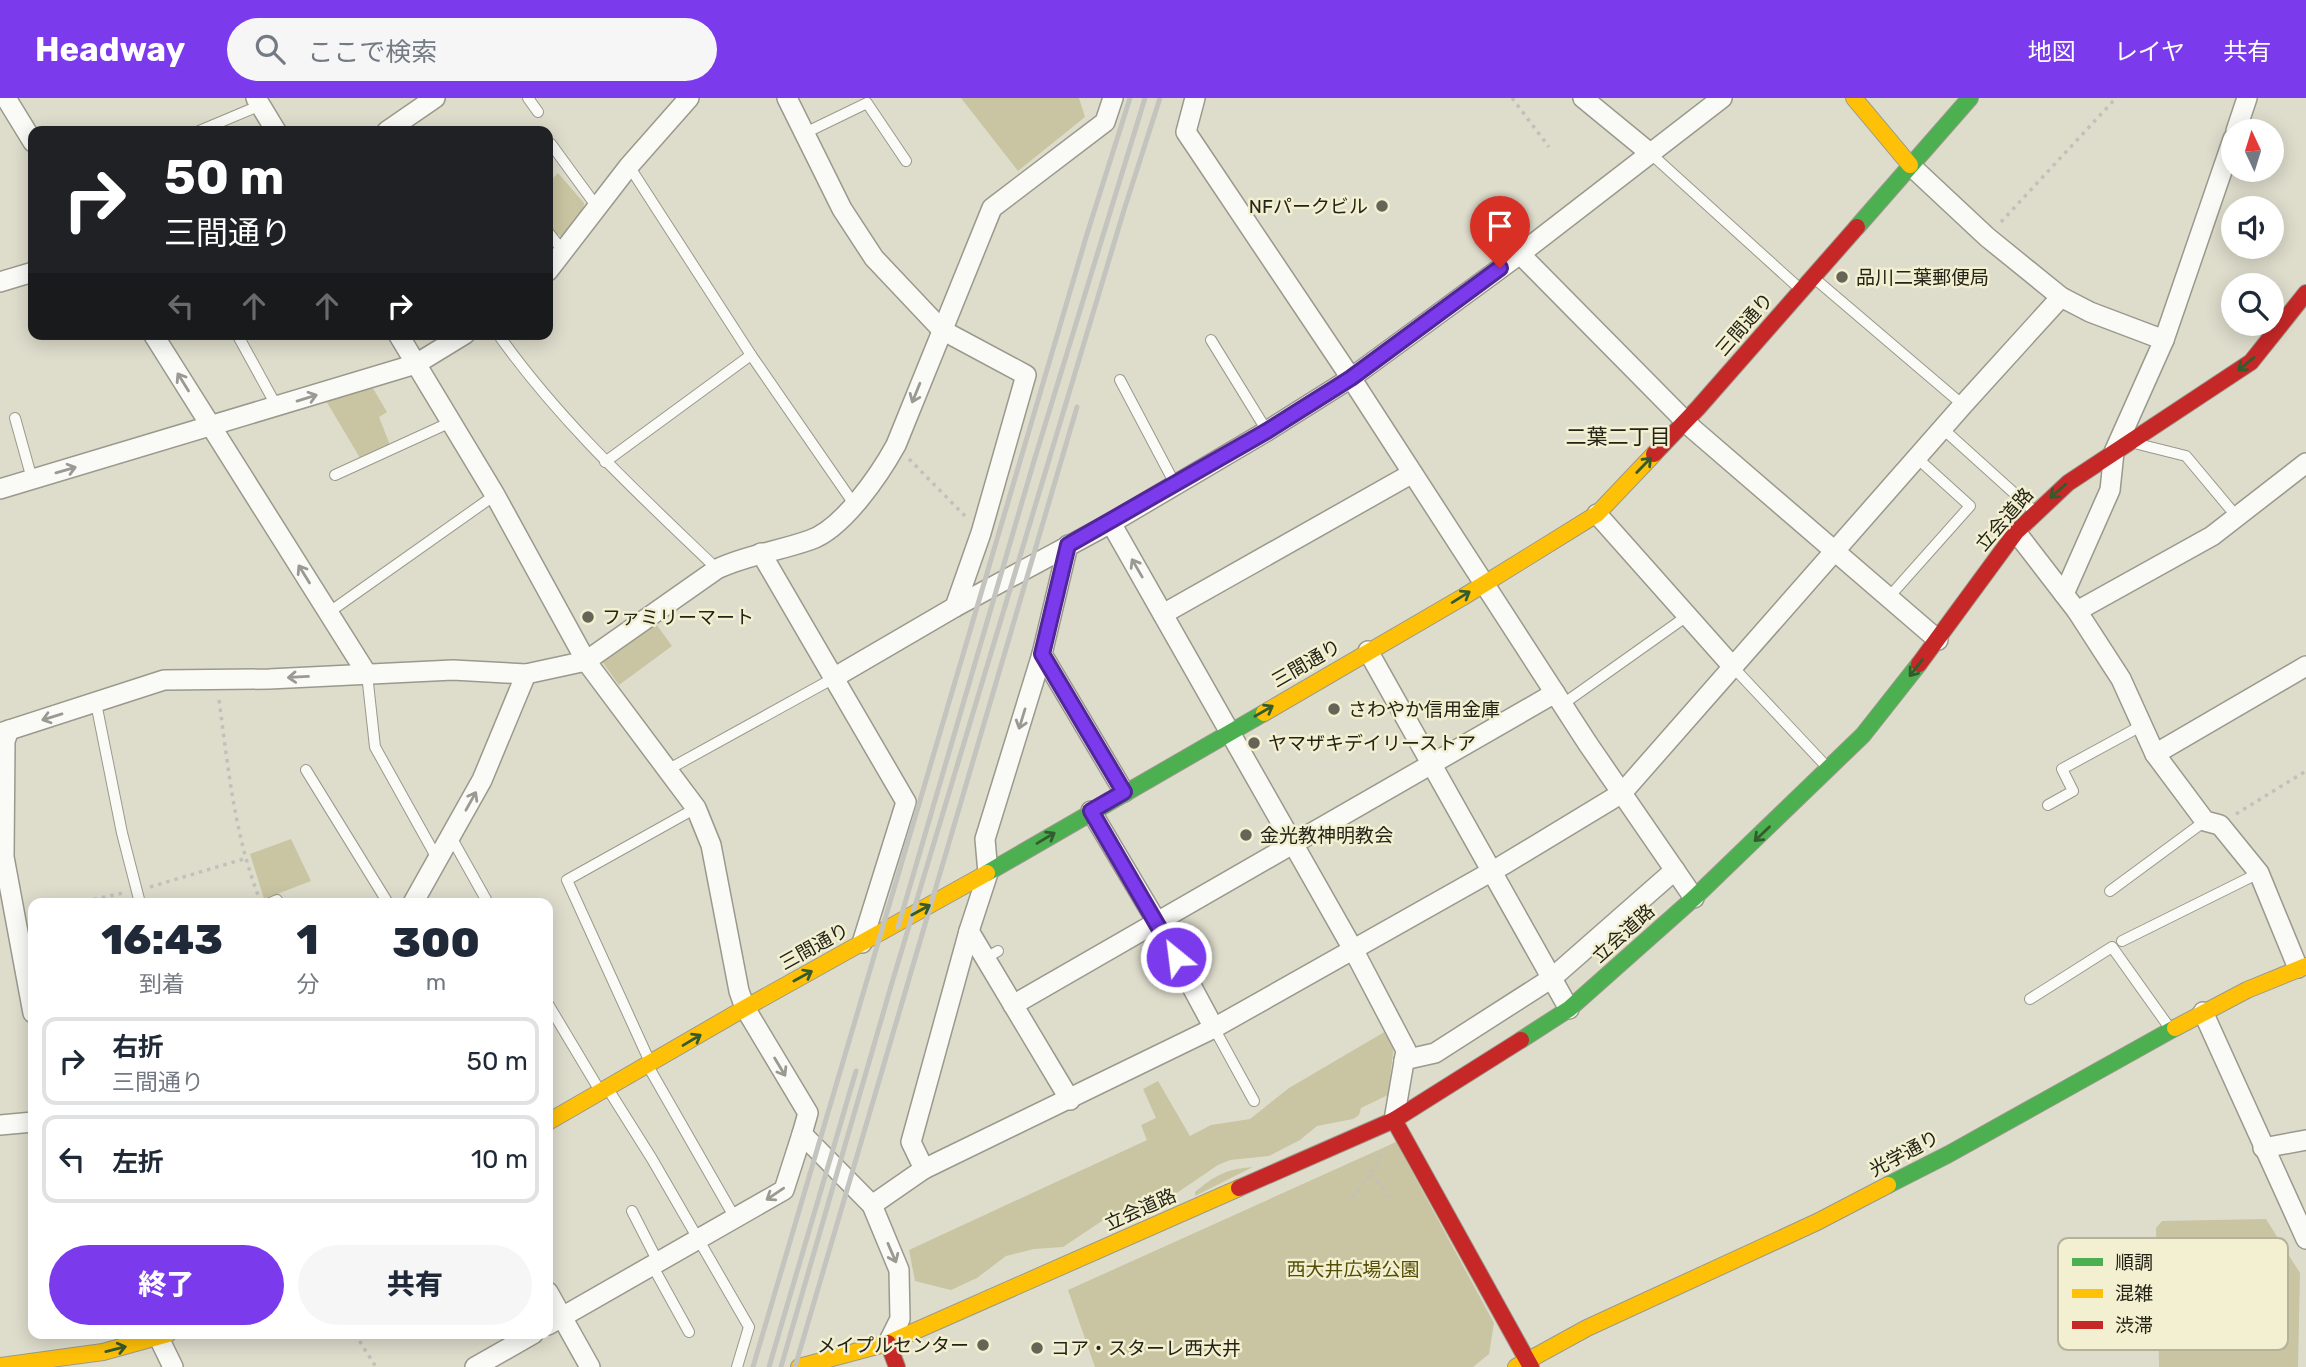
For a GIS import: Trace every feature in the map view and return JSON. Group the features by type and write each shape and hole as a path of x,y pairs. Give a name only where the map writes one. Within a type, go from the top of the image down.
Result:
{"street":[{"path":"6,98 28,134"},
{"path":"394,126 435,98"},
{"path":"553,264 629,166 689,98"},
{"path":"787,98 804,133 821,158 842,209 874,258 942,330 1026,374 981,533 955,607"},
{"path":"28,991 6,896 4,732 164,680 453,670 526,674 586,661 717,569 737,559 812,540 827,531 854,504 883,469 896,445 942,330 970,249 992,208 1105,122 1113,98"},
{"path":"1195,98 1186,132 1351,378 1482,583 1694,898"},
{"path":"1583,98 1650,153"},
{"path":"835,677 955,607 1111,523 1351,378 1520,254 1722,98"},
{"path":"1854,98 1910,164 1987,237 2061,298 2164,340"},
{"name":"三間通り","path":"553,1119 745,1008 988,873 1463,597 1597,514 1685,421 1970,98"},
{"path":"2240,119 2247,98"},
{"path":"258,102 273,126"},
{"path":"2064,594 2110,490 2122,447 2164,340 2221,174"},
{"path":"1520,254 1547,274 1685,421 1781,498 1836,552 1938,640"},
{"path":"0,282 28,274"},
{"name":"立会道路","path":"799,1367 824,1359 829,1363 834,1362 851,1357 858,1351 888,1343 1394,1120 1569,1009 1694,898 1863,736 1938,640 2016,532 2035,512 2068,483 2251,362 2306,293"},
{"path":"872,1205 925,1169 1214,1028 1354,951 1622,793 1942,428 2061,298"},
{"path":"157,340 367,674"},
{"path":"402,340 495,495 586,661 696,808 711,845 739,991 745,1008 808,1114 784,1190 555,1321 590,1367"},
{"path":"0,489 416,364 455,340"},
{"path":"2077,611 2212,536 2306,463"},
{"path":"1163,614 1411,474"},
{"path":"1597,514 1733,667"},
{"path":"1111,523 1354,951 1406,1050 1394,1120 1525,1365"},
{"path":"2016,532 2077,611 2121,679 2155,754 2212,823 2259,873 2302,967"},
{"path":"925,1169 911,1142 975,927 988,873 985,839 1042,654 1068,545"},
{"path":"761,553 906,802 862,943"},
{"path":"1368,651 1569,1009"},
{"path":"1042,654 1124,792"},
{"path":"2155,754 2306,666"},
{"path":"416,898 482,780 526,674"},
{"path":"1013,1005 1432,764 1559,699"},
{"path":"1091,811 1157,922 1214,1028"},
{"path":"1404,1060 1435,1053 1552,978 1675,870"},
{"path":"975,927 992,955 1013,1005 1070,1100"},
{"name":"光学通り","path":"1525,1365 1587,1328 1829,1216 1949,1154 2203,1012 2302,967"},
{"path":"2203,1012 2306,1240"},
{"path":"0,1125 28,1122"},
{"path":"802,1134 872,1205 899,1270 900,1319 888,1343 897,1367"},
{"path":"2263,1148 2306,1140"},
{"path":"0,1366 103,1352 147,1339"},
{"path":"162,1339 173,1367"},
{"path":"475,1367 524,1339"}],"lane":[{"path":"528,98 538,112"},
{"path":"209,126 258,102"},
{"path":"804,133 867,103 906,161"},
{"path":"553,147 597,207"},
{"path":"1650,153 1802,290"},
{"path":"629,166 751,355 854,504"},
{"path":"553,238 563,251"},
{"path":"1813,277 1963,405"},
{"path":"240,340 277,407"},
{"path":"502,340 525,373 605,462 717,569"},
{"path":"1211,340 1267,431"},
{"path":"605,462 751,355"},
{"path":"1120,380 1175,484"},
{"path":"15,418 32,480"},
{"path":"335,475 452,422"},
{"path":"1942,428 2035,512"},
{"path":"2122,447 2186,456 2237,517"},
{"path":"1889,597 1970,506 1917,458"},
{"path":"328,613 495,495"},
{"path":"1559,699 1687,616"},
{"path":"1733,667 1829,769"},
{"path":"367,674 375,747 438,860"},
{"path":"669,769 835,677"},
{"path":"96,703 122,833 139,898"},
{"path":"2048,805 2073,791 2062,769 2141,726"},
{"path":"306,770 385,898"},
{"path":"696,808 567,880 649,1065 735,1218"},
{"path":"2110,891 2212,823"},
{"path":"451,837 485,898"},
{"path":"2122,941 2259,873"},
{"path":"2030,999 2112,947 2171,1030"},
{"path":"553,1012 652,1159 749,1327 737,1367"},
{"path":"1214,1028 1254,1101"},
{"path":"632,1211 689,1332"}],"path":[{"path":"1512,98 1549,147"},
{"path":"1987,237 2116,98"},
{"path":"896,445 981,533"},
{"path":"217,680 240,836 259,898"},
{"path":"2212,823 2306,771"},
{"path":"100,898 247,858"},
{"path":"1352,1198 1381,1156 1370,1130"},
{"path":"1369,1175 1381,1184 1390,1199"},
{"path":"358,1339 376,1367"}],"green space":[{"path":"961,98 1079,98 1085,117 1018,171"},
{"path":"558,173 584,203 583,216 565,238 553,229 553,178"},
{"path":"371,385 387,412 379,417 390,445 360,458 325,399"},
{"path":"654,621 672,646 619,685 601,660"},
{"path":"291,839 311,881 264,898 250,854"},
{"path":"1386,1031 1394,1045 1388,1095 1361,1108 1359,1115 1353,1119 1317,1126 1300,1140 1269,1156 1230,1160 1218,1165 1171,1197 1102,1221 1063,1247 1034,1249 1006,1256 977,1278 951,1290 915,1281 909,1250 1147,1140 1141,1125 1156,1118 1143,1089 1158,1081 1190,1136 1211,1125 1250,1119 1289,1088"},
{"name":"西大井広場公園","path":"1396,1142 1494,1323 1489,1354 1473,1367 1095,1367 1068,1290"},
{"path":"1253,1167 1195,1196 1195,1192 1222,1174"},
{"path":"2266,1219 2278,1238 2156,1238 2156,1228 2162,1221"},
{"path":"2288,1254 2300,1273 2298,1367 2159,1367 2159,1350 2288,1350"}],"railway":[{"path":"753,1367 1087,234 1130,98"},
{"path":"898,927 1034,461 1145,98"},
{"path":"781,1367 891,986 1160,98"},
{"path":"795,1367 1077,407"},
{"path":"769,1367 856,1071"}],"traffic: fast":[{"path":"1857,227 1970,98"},
{"path":"1521,1040 1569,1009 1694,898 1863,735 1919,664"},
{"path":"987,873 1264,713"},
{"path":"1888,1185 2175,1028"}],"traffic: slow":[{"path":"1854,98 1910,165"},
{"path":"1264,713 1463,597 1597,514 1654,454"},
{"path":"553,1119 987,873"},
{"path":"2175,1028 2247,990 2306,966"},
{"path":"1516,1367 1587,1328 1817,1222 1888,1185"},
{"path":"799,1367 888,1343 1239,1188"},
{"path":"0,1366 103,1352 150,1339"}],"traffic: jam":[{"path":"1654,454 1698,408 1857,227"},
{"path":"1919,664 2016,532 2068,483 2251,362 2306,293"},
{"path":"1239,1188 1394,1120 1521,1040"},
{"path":"1394,1120 1531,1367"},
{"path":"888,1343 897,1367"}],"place":[{"name":"NFパークビル","path":"1382,206"},
{"name":"品川二葉郵便局","path":"1842,277"},
{"name":"ファミリーマート","path":"588,617"},
{"name":"さわやか信用金庫","path":"1334,709"},
{"name":"ヤマザキデイリーストア","path":"1254,743"},
{"name":"金光教神明教会","path":"1246,835"},
{"name":"メイプルセンター","path":"983,1345"},
{"name":"コア・スターレ西大井","path":"1037,1348"}],"district":[{"name":"二葉二丁目","path":"1618,437"}],"route":[{"path":"1176,957 1091,811 1124,792 1042,654 1068,545 1111,523 1267,431 1351,378 1500,268"}]}
